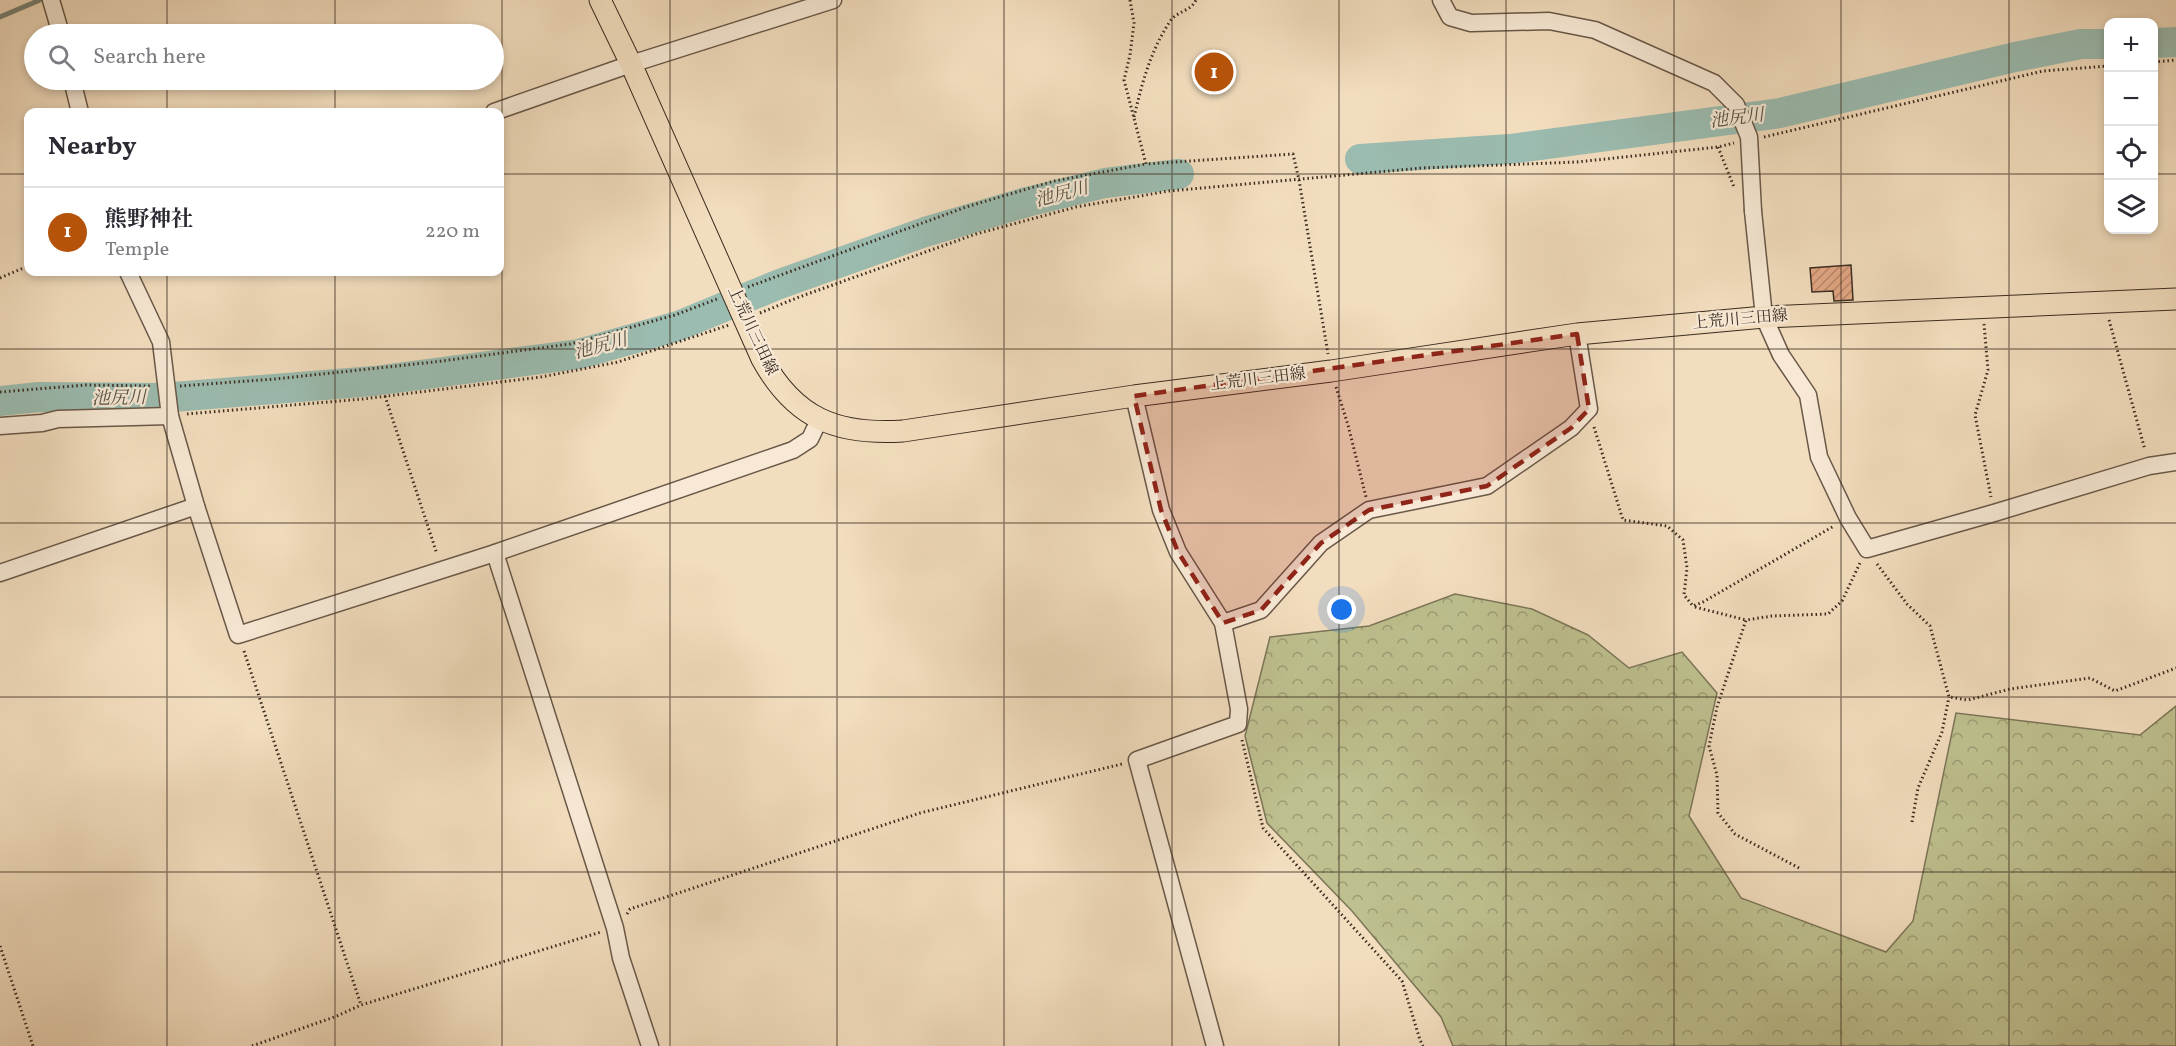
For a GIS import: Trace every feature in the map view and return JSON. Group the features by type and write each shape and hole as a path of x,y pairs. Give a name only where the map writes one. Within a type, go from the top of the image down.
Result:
{"main road":[{"name":"上荒川三田線","path":"600,0 774,381 794,403 819,420 873,433 903,431 1134,396 1331,371 1577,334 1764,317 2176,299"}],"street":[{"path":"504,108 631,64 833,0"},
{"path":"1441,0 1450,17 1464,22 1549,21 1595,30 1714,83 1736,105 1749,137 1764,317 1781,355 1808,395 1819,457 1848,518 1867,549 2149,466 2176,462"},
{"path":"53,4 58,24"},
{"path":"74,90 79,108"},
{"path":"130,276 161,342 170,416 196,506 238,635 495,553 794,450 810,439 819,420"},
{"path":"1223,622 1261,610 1321,543 1369,510 1487,486 1571,428 1589,410 1577,334"},
{"path":"1134,396 1161,510 1178,552 1223,622 1239,709 1238,724 1137,760 1215,1046"},
{"path":"0,426 42,423 58,419 170,416"},
{"path":"0,573 196,506"},
{"path":"495,553 615,928 621,958 650,1046"}],"path":[{"path":"1130,0 1134,23 1124,80 1146,164"},
{"path":"1134,119 1146,68 1156,48 1173,18 1193,6 1196,0"},
{"path":"2158,62 2176,60"},
{"path":"1761,137 2043,71 2104,66"},
{"path":"170,416 500,384 618,362 745,319 976,234 1076,207 1169,191 1422,168 1576,162 1718,147 1740,142"},
{"path":"1718,147 1734,187"},
{"path":"0,392 86,385 166,387 286,378 570,344 675,315 966,207 1054,181 1146,164 1293,154 1331,371 1348,425 1369,510"},
{"path":"0,278 24,268"},
{"path":"2104,302 2149,466"},
{"path":"1982,307 1988,370 1975,414 1994,513"},
{"path":"385,396 443,570"},
{"path":"1589,410 1623,520 1667,526 1683,540 1687,568 1684,595 1693,606 1746,620 1772,616 1828,614 1842,601 1867,549 1907,604 1930,626 1950,697 1942,732 1918,788 1912,822"},
{"path":"1693,606 1848,518"},
{"path":"1746,620 1717,707 1709,746 1717,775 1718,813 1735,834 1799,868"},
{"path":"238,635 361,1005"},
{"path":"1950,697 1968,700 2010,689 2090,678 2115,691 2176,668"},
{"path":"1238,724 1263,828 1402,981 1419,1040 1423,1046"},
{"path":"252,1046 337,1016 361,1005 615,928 630,909 912,816 1137,760"},
{"path":"0,946 33,1046"}],"highlighted area":[{"path":"1577,334 1589,409 1571,428 1487,486 1369,510 1321,543 1261,610 1223,623 1178,552 1161,510 1134,396"}],"green space":[{"path":"1455,594 1532,609 1588,635 1629,668 1682,652 1717,693 1689,816 1741,898 1886,952 1913,921 1956,713 2140,735 2176,706 2176,1046 1453,1046 1441,1017 1352,911 1267,823 1245,736 1270,637 1369,626"}],"building":[{"path":"1851,265 1853,300 1834,301 1833,291 1812,292 1810,268"}],"waterway":[{"path":"0,17 40,0"},
{"name":"池尻川","path":"2158,43 2176,42"},
{"name":"池尻川","path":"1360,159 1510,149 1780,113 2015,57 2081,44 2104,44"},
{"name":"池尻川","path":"0,401 39,397 161,398 374,381 579,354 678,326 777,285 925,232 1027,202 1105,183 1179,174"}],"place":[{"name":"熊野神社","path":"1214,72"}]}
